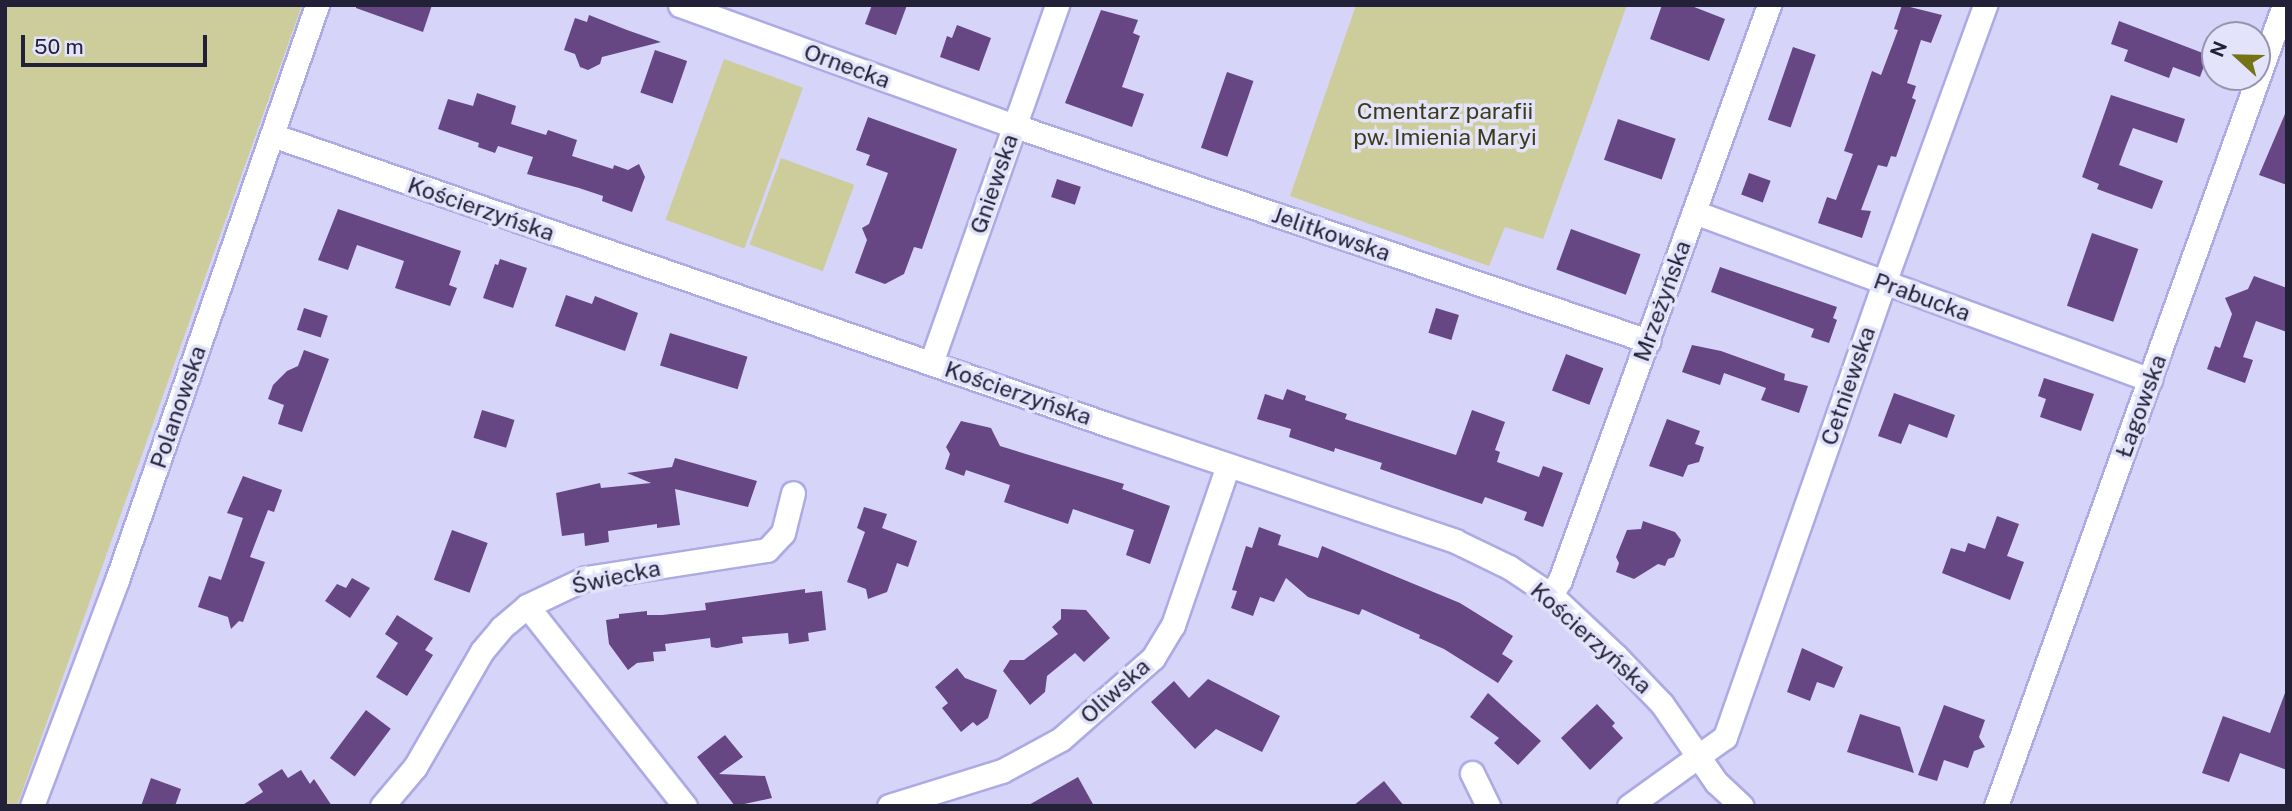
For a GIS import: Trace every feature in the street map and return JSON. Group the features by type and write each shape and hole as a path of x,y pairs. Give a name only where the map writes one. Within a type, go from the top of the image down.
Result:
{"street":[{"name":"Polanowska","path":"32,806 117,580 317,5"},
{"name":"Ornecka","path":"680,5 1015,126"},
{"name":"Gniewska","path":"931,363 1057,5"},
{"name":"Mrzeżyńska","path":"1551,596 1560,580 1769,5"},
{"name":"Cetniewska","path":"1698,754 1726,737 1884,283 1985,5"},
{"name":"Łagowska","path":"1996,806 2284,5"},
{"name":"Jelitkowska","path":"1015,126 1648,341"},
{"name":"Kościerzyńska","path":"272,135 1455,541 1509,568 1551,596 1616,656 1662,704 1716,782 1742,806"},
{"name":"Prabucka","path":"1695,212 2150,380"},
{"name":"Oliwska","path":"889,806 1002,771 1061,739 1153,658 1173,625 1228,465"},
{"name":"Świecka","path":"382,806 415,766 482,651 500,628 527,606 586,578 767,550 783,533 793,494"},
{"path":"527,606 685,806"},
{"path":"1629,806 1698,754"},
{"path":"1472,773 1488,806"}],"green space":[{"path":"5,5 302,5 17,806 5,806"},
{"name":"Cmentarz parafii pw. Imienia Maryi","path":"1356,5 1627,5 1543,239 1505,227 1489,266 1290,196"},
{"path":"724,59 803,88 744,248 666,220"},
{"path":"781,158 854,185 823,271 750,244"}],"building":[{"path":"356,5 432,5 423,32 356,8"},
{"path":"872,5 907,5 896,35 865,24"},
{"path":"1662,5 1689,5 1725,19 1709,61 1650,39"},
{"path":"1902,5 1942,15 1931,43 1921,40 1907,83 1916,86 1912,98 1916,100 1896,157 1891,156 1887,167 1878,165 1861,210 1871,211 1862,238 1818,223 1827,197 1836,200 1853,154 1844,151 1872,71 1881,75 1898,30 1894,29"},
{"path":"1101,10 1138,20 1133,33 1140,36 1122,87 1144,94 1132,127 1065,103"},
{"path":"589,15 661,42 602,57 600,64 588,70 580,67 575,54 564,50 575,18 587,22"},
{"path":"2119,21 2201,52 2201,74 2200,77 2173,67 2169,78 2124,61 2128,50 2111,44"},
{"path":"957,25 991,38 979,71 940,57 947,36 952,38"},
{"path":"1793,47 1816,55 1791,128 1768,120"},
{"path":"655,50 687,61 672,104 640,93"},
{"path":"1227,72 1253,81 1227,157 1201,148"},
{"path":"477,93 516,106 511,124 546,135 548,130 577,140 572,156 613,169 614,165 628,170 639,164 645,177 632,212 602,201 603,196 527,174 533,157 498,146 495,153 478,147 479,143 438,129 448,99 473,106"},
{"path":"2111,95 2185,119 2177,143 2133,128 2119,165 2163,181 2152,209 2097,189 2099,184 2082,177"},
{"path":"2285,114 2287,115 2287,185 2259,175"},
{"path":"868,117 957,149 922,249 914,247 904,274 885,284 855,273 867,240 862,228 869,224 888,173 866,165 870,155 856,150"},
{"path":"1618,119 1676,139 1662,180 1604,160"},
{"path":"1749,173 1771,181 1763,202 1741,195"},
{"path":"1057,179 1081,187 1075,205 1051,197"},
{"path":"338,209 461,251 449,285 457,288 450,306 395,288 404,261 357,245 348,270 318,260"},
{"path":"1571,229 1641,254 1626,295 1556,269"},
{"path":"2092,233 2138,249 2113,322 2067,306"},
{"path":"500,259 527,268 513,308 483,298 495,264 498,265"},
{"path":"1720,267 1837,307 1833,318 1837,320 1829,343 1811,337 1814,329 1711,292"},
{"path":"2254,276 2287,288 2287,332 2256,321 2243,357 2253,360 2245,383 2207,369 2215,346 2220,348 2232,314 2225,298 2248,289"},
{"path":"566,295 592,304 595,296 638,313 625,351 555,326"},
{"path":"304,308 328,316 321,338 297,330"},
{"path":"1436,308 1459,315 1451,340 1428,333"},
{"path":"670,333 747,357 738,389 660,366"},
{"path":"1692,345 1721,351 1785,374 1784,380 1808,386 1799,413 1761,400 1766,388 1724,373 1720,385 1682,372"},
{"path":"304,350 329,359 302,432 278,424 284,405 268,399 273,385 287,371 298,366"},
{"path":"1566,354 1603,368 1589,405 1552,390"},
{"path":"2044,378 2094,394 2081,431 2040,417 2046,399 2038,396"},
{"path":"1287,389 1306,396 1305,400 1347,414 1345,419 1456,455 1472,410 1505,422 1495,450 1500,452 1497,462 1539,477 1543,466 1563,473 1543,527 1524,520 1527,512 1485,497 1482,504 1380,469 1382,463 1335,448 1334,452 1289,437 1291,429 1257,419 1265,394 1283,400"},
{"path":"1894,393 1955,415 1947,438 1909,424 1901,444 1878,436"},
{"path":"482,410 515,420 506,448 474,438"},
{"path":"1667,419 1700,431 1695,444 1704,447 1699,462 1688,465 1683,477 1649,466"},
{"path":"961,421 991,428 1000,446 1124,484 1122,489 1170,506 1150,564 1126,555 1134,530 1073,509 1068,524 1004,502 1010,485 966,470 964,476 945,469 950,454 946,447"},
{"path":"675,458 757,481 748,507 675,489 680,525 657,528 657,524 608,531 609,542 585,546 584,533 562,536 556,493 600,483 601,488 651,483 627,473 672,467"},
{"path":"243,476 282,490 274,512 268,510 250,557 265,562 243,622 239,621 231,629 228,617 198,607 209,576 221,580 243,518 227,513"},
{"path":"864,507 887,514 882,528 917,541 908,567 897,563 887,592 868,599 866,589 847,582 865,532 857,528"},
{"path":"1997,516 2019,524 2007,556 2024,562 2010,600 1942,573 1951,548 1965,552 1968,543 1985,549"},
{"path":"1643,521 1675,532 1681,540 1674,557 1668,559 1665,566 1658,564 1634,579 1616,572 1619,563 1616,557 1627,530 1641,529"},
{"path":"1259,527 1281,535 1278,545 1318,558 1322,546 1460,603 1513,636 1502,654 1513,661 1498,683 1444,649 1419,638 1420,635 1362,609 1359,615 1308,597 1286,578 1274,602 1260,597 1253,616 1231,608 1237,591 1232,590 1246,546 1252,548"},
{"path":"452,530 488,543 470,593 434,580"},
{"path":"352,578 370,588 350,618 325,601 337,584 346,588"},
{"path":"805,589 805,593 822,591 826,630 808,633 809,641 789,644 788,633 742,637 743,643 717,648 711,647 710,638 665,644 666,651 653,652 654,661 637,663 628,670 609,644 606,620 619,618 619,614 647,611 647,615 662,615 706,610 705,603"},
{"path":"1061,609 1086,610 1110,638 1084,662 1075,653 1047,676 1045,692 1030,705 1003,671 1010,660 1024,660 1058,634 1052,627 1061,619"},
{"path":"397,615 433,638 425,650 433,655 407,696 376,677 398,643 385,634"},
{"path":"1802,648 1843,667 1834,688 1817,682 1810,701 1787,692"},
{"path":"957,668 965,678 997,690 988,718 977,726 973,722 961,732 942,708 948,703 935,687"},
{"path":"1208,679 1280,716 1262,752 1216,729 1195,749 1151,702 1174,681 1189,698"},
{"path":"1488,693 1541,741 1518,765 1494,743 1499,738 1470,717"},
{"path":"2285,693 2287,770 2240,753 2229,782 2202,773 2223,716 2270,733"},
{"path":"1597,704 1615,723 1612,726 1623,738 1590,770 1561,738"},
{"path":"1944,705 1985,720 1979,737 1985,747 1974,751 1968,768 1944,760 1937,781 1918,775"},
{"path":"366,710 391,729 355,777 330,758"},
{"path":"1860,714 1900,727 1914,773 1847,752"},
{"path":"725,735 743,757 719,774 765,776 772,798 735,806 697,757"},
{"path":"282,769 288,778 301,770 310,784 314,779 332,806 241,806 263,792 258,784"},
{"path":"1078,777 1094,806 1027,806"},
{"path":"151,778 181,789 175,806 141,806"},
{"path":"1384,781 1404,806 1353,806"}]}
